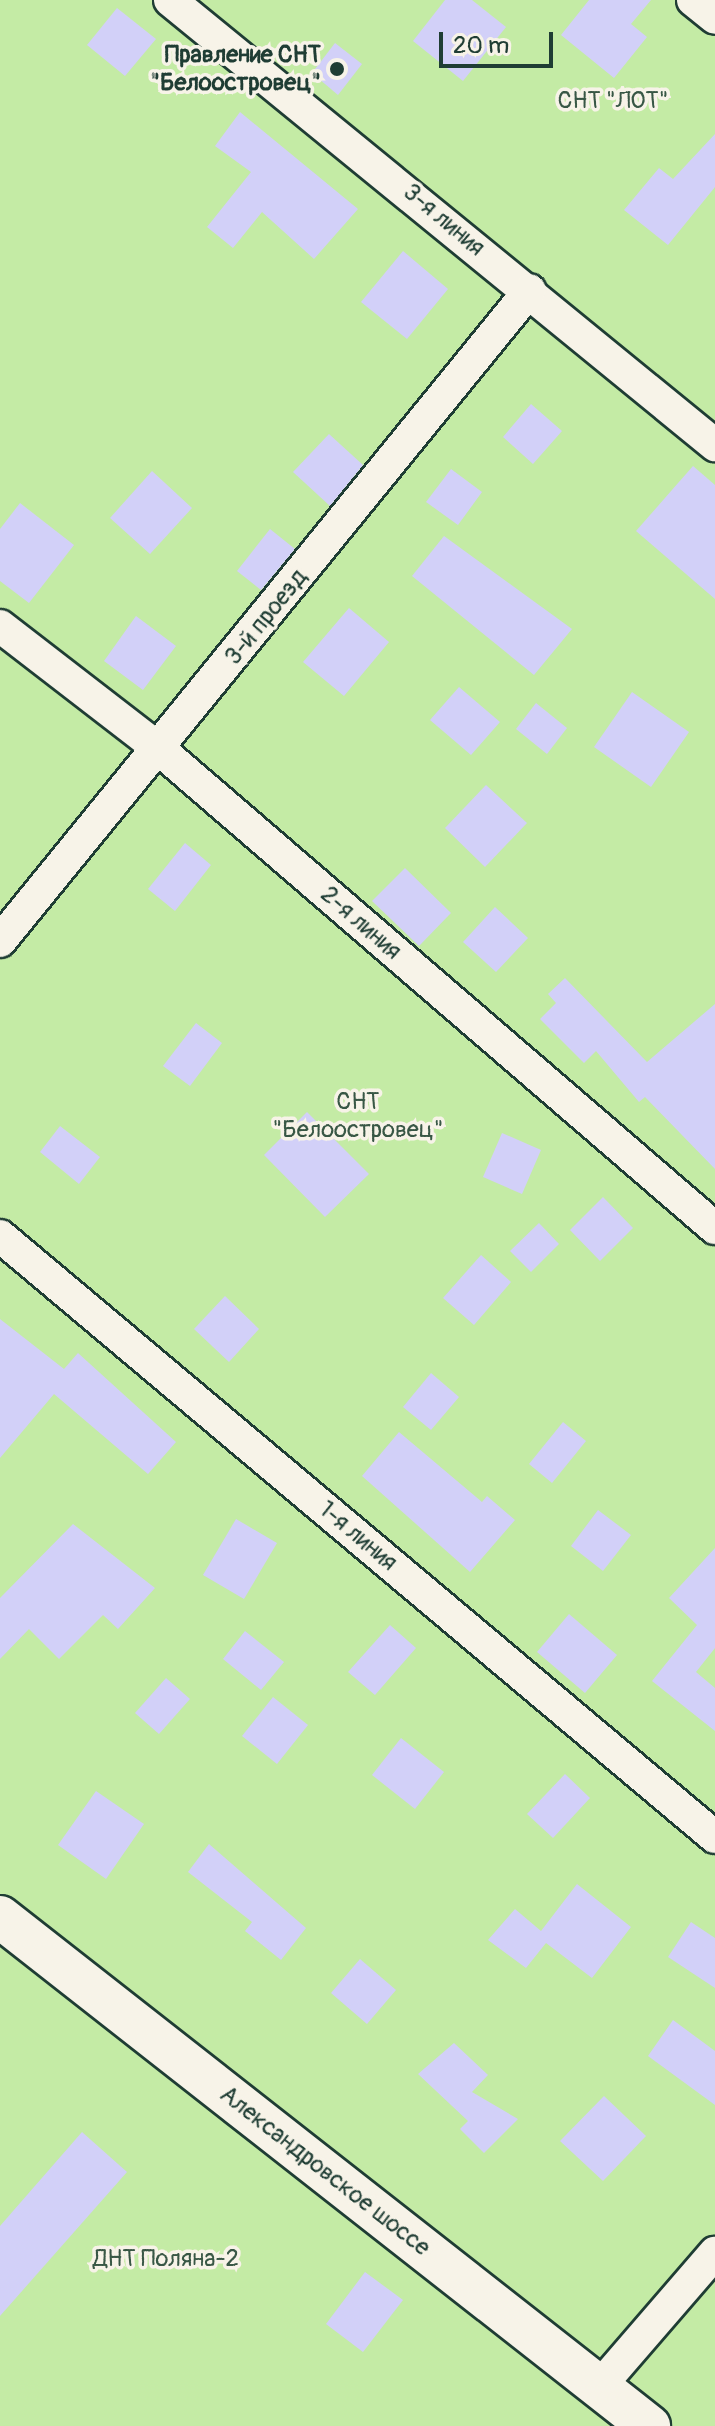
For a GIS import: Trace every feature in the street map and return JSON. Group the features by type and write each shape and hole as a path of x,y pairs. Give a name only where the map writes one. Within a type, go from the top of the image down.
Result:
{"street":[{"name":"3-я линия","path":"170,0 530,290 715,445"},
{"path":"693,0 715,18"},
{"name":"3-й проезд","path":"0,941 530,290"},
{"name":"2-я линия","path":"0,626 159,749 715,1228"},
{"name":"1-я линия","path":"0,1236 715,1837"},
{"name":"Александровское шоссе","path":"0,1917 649,2426"},
{"path":"600,2386 715,2253"}],"green space":[{"name":"СНТ \"Белоостровец\"","path":"0,0 715,0 715,2426 0,2426"}],"building":[{"path":"445,0 472,0 506,27 463,81 413,41"},
{"path":"589,0 651,0 631,24 647,37 614,78 561,35"},
{"path":"117,8 156,39 125,76 87,45"},
{"name":"Правление СНТ \"Белоостровец\"","path":"335,43 362,64 338,95 312,73"},
{"path":"240,112 358,209 314,259 262,212 233,248 207,227 251,172 215,146"},
{"path":"715,134 715,187 668,245 624,210 659,168 673,179"},
{"path":"403,251 448,289 407,339 361,302"},
{"path":"531,404 562,431 533,464 503,437"},
{"path":"329,434 363,465 330,506 293,472"},
{"path":"693,466 715,485 715,599 636,531"},
{"path":"451,469 482,492 458,525 426,502"},
{"path":"152,471 192,508 150,554 110,518"},
{"path":"20,503 74,545 29,603 0,581 0,529"},
{"path":"270,529 295,549 261,590 237,571"},
{"path":"444,536 572,629 534,675 412,576"},
{"path":"349,608 389,642 344,696 303,662"},
{"path":"136,616 176,646 143,690 104,661"},
{"path":"459,687 500,722 471,755 430,720"},
{"path":"632,692 689,732 651,787 594,747"},
{"path":"536,703 567,728 547,754 516,729"},
{"path":"486,785 527,823 485,867 445,828"},
{"path":"185,843 211,865 175,911 148,889"},
{"path":"405,868 451,913 419,946 372,901"},
{"path":"495,907 528,938 496,972 463,942"},
{"path":"565,978 647,1062 715,1004 715,1169 645,1097 639,1102 596,1051 584,1063 540,1019 556,1003 548,994"},
{"path":"196,1023 222,1043 190,1086 163,1066"},
{"path":"307,1112 369,1174 325,1217 264,1155"},
{"path":"60,1126 100,1157 79,1184 40,1152"},
{"path":"502,1133 541,1150 522,1194 483,1177"},
{"path":"603,1197 633,1228 600,1261 570,1230"},
{"path":"539,1223 559,1244 531,1272 510,1251"},
{"path":"481,1255 511,1282 474,1325 443,1298"},
{"path":"225,1296 259,1329 229,1362 194,1329"},
{"path":"0,1319 64,1369 78,1353 176,1442 148,1474 54,1394 0,1458"},
{"path":"431,1373 459,1397 431,1430 403,1407"},
{"path":"563,1422 586,1441 552,1483 529,1464"},
{"path":"399,1432 482,1502 487,1496 515,1520 470,1572 362,1476"},
{"path":"598,1510 631,1535 603,1571 571,1546"},
{"path":"236,1519 277,1543 244,1599 203,1575"},
{"path":"73,1524 155,1588 118,1629 103,1615 59,1659 29,1629 0,1659 0,1598"},
{"path":"715,1548 715,1648 696,1672 715,1688 715,1731 652,1681 697,1625 669,1598"},
{"path":"569,1614 617,1655 585,1693 537,1652"},
{"path":"390,1625 416,1648 375,1695 348,1672"},
{"path":"245,1631 284,1662 261,1690 223,1659"},
{"path":"166,1678 190,1699 159,1734 135,1713"},
{"path":"273,1697 308,1725 277,1764 242,1736"},
{"path":"401,1738 444,1772 415,1809 372,1775"},
{"path":"565,1774 590,1798 553,1838 527,1814"},
{"path":"96,1791 144,1824 106,1879 58,1845"},
{"path":"209,1844 306,1928 281,1960 245,1931 252,1922 188,1872"},
{"path":"577,1884 631,1927 592,1978 546,1943 526,1968 488,1940 515,1909 541,1931"},
{"path":"691,1922 715,1938 715,1988 668,1957"},
{"path":"360,1959 396,1990 367,2024 331,1993"},
{"path":"673,2020 715,2051 715,2105 648,2056"},
{"path":"454,2043 488,2075 472,2092 518,2119 484,2153 460,2129 468,2121 418,2074"},
{"path":"604,2096 646,2136 603,2181 560,2141"},
{"path":"82,2132 127,2172 0,2316 0,2226"},
{"path":"365,2272 403,2300 363,2352 326,2324"}],"place":[{"name":"Правление СНТ \"Белоостровец\"","path":"337,69"}],"park label":[{"name":"СНТ \"ЛОТ\"","path":"613,101"},
{"name":"ДНТ Поляна-2","path":"166,2259"}]}
